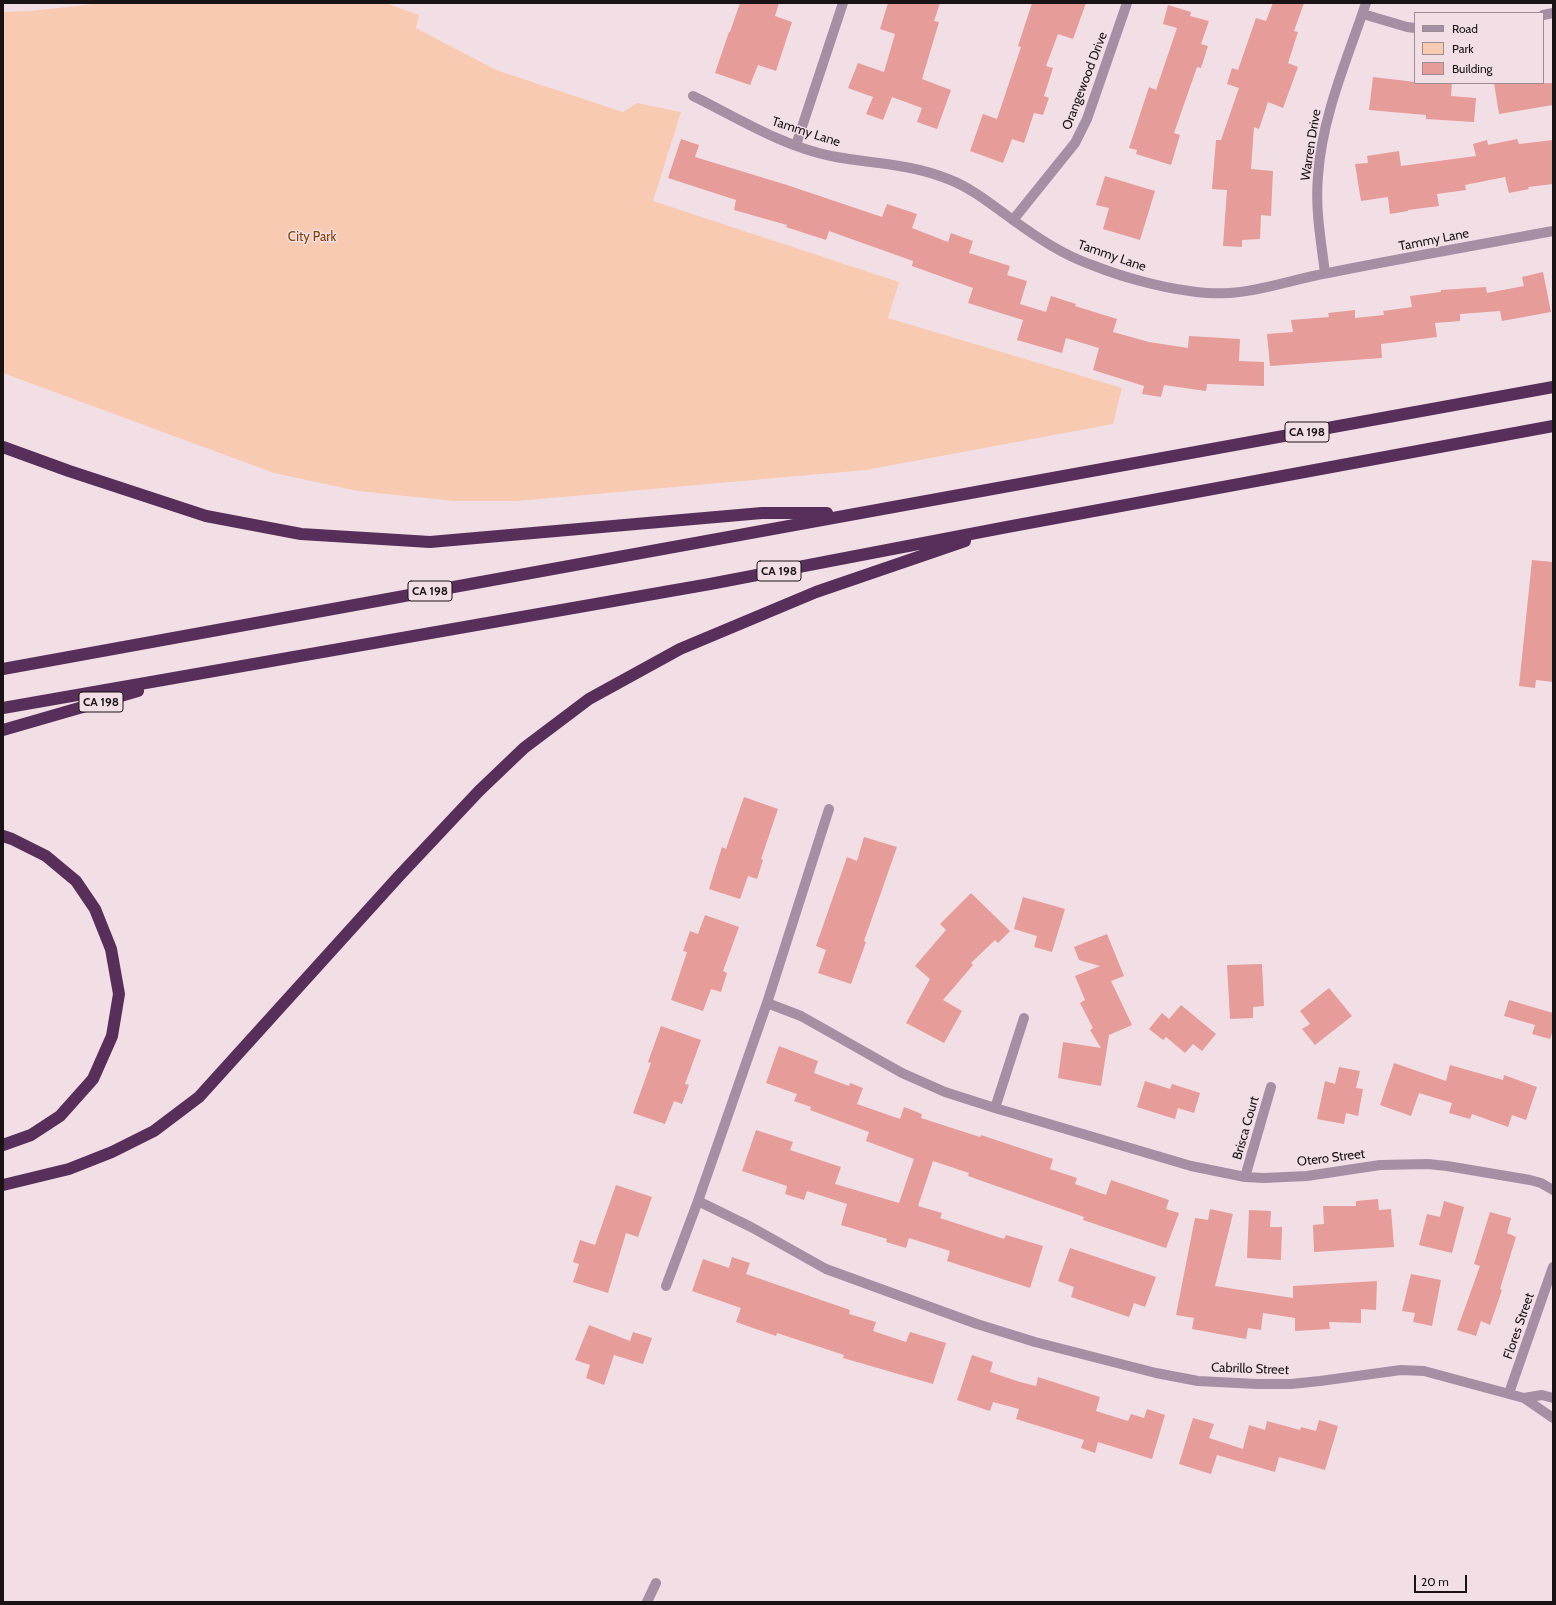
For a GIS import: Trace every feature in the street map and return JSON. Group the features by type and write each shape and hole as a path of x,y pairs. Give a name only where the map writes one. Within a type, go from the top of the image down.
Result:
{"highway":[{"name":"CA 198","path":"3,669 1553,388"},
{"name":"CA 198","path":"3,708 710,584 1007,527 1553,426"},
{"path":"3,447 69,471 206,516 301,534 430,542 762,513 857,513"},
{"path":"3,1185 69,1169 112,1152 154,1131 199,1097 399,876 479,791 524,748 589,699 680,649 816,592 1007,527"},
{"name":"CA 198","path":"3,730 199,673"},
{"path":"3,836 46,856 76,881 94,909 111,949 119,994 112,1036 93,1079 60,1116 31,1135 3,1146"}],"street":[{"path":"796,145 843,3"},
{"name":"Orangewood Drive","path":"1013,220 1075,143 1087,119 1127,3"},
{"name":"Warren Drive","path":"1325,273 1317,208 1318,175 1326,120 1366,3"},
{"path":"1363,14 1414,28"},
{"name":"Tammy Lane","path":"693,96 768,134 796,145 831,156 916,168 949,179 981,195 1013,220 1054,248 1092,265 1139,280 1176,289 1208,294 1242,292 1325,273 1553,231"},
{"path":"666,1286 698,1202 767,1003 829,809"},
{"name":"Otero Street","path":"767,1003 801,1016 902,1073 944,1092 1112,1144 1191,1166 1245,1177 1307,1176 1380,1165 1428,1164 1530,1180 1541,1183 1553,1190"},
{"path":"994,1108 1024,1018"},
{"name":"Brisca Court","path":"1245,1177 1271,1087"},
{"name":"Cabrillo Street","path":"698,1202 751,1228 826,1269 977,1324 1035,1342 1141,1369 1198,1381 1257,1384 1320,1382 1400,1370 1424,1371 1524,1398 1553,1418"},
{"name":"Flores Street","path":"1509,1393 1553,1267"},
{"name":"Cabrillo Street","path":"1524,1398 1542,1396 1553,1398"},
{"path":"647,1602 656,1583"}],"green space":[{"name":"City Park","path":"104,3 386,3 419,15 416,28 496,70 623,112 637,103 681,112 653,201 899,282 888,318 1122,388 1113,424 866,470 517,501 454,501 358,491 274,473 3,373 3,12 30,11"}],"building":[{"path":"740,3 779,3 775,16 792,22 776,71 758,65 750,85 715,73"},
{"path":"888,3 940,3 934,21 939,22 922,79 951,90 937,129 917,122 922,108 892,97 883,120 866,114 873,97 848,88 858,63 884,72 895,34 880,29"},
{"path":"1032,3 1086,3 1073,39 1058,34 1046,66 1053,68 1044,96 1049,98 1043,115 1034,113 1024,143 1012,139 1003,163 970,151 983,114 997,119 1021,47 1018,46"},
{"path":"1273,3 1304,3 1294,31 1298,32 1288,63 1298,67 1283,108 1268,102 1259,129 1254,127 1251,169 1273,171 1271,216 1261,215 1260,239 1242,240 1242,247 1223,246 1227,190 1212,189 1216,140 1221,140 1239,88 1227,84 1232,68 1238,70 1256,18 1266,21"},
{"path":"1168,5 1191,12 1190,16 1209,21 1201,44 1208,46 1201,68 1197,67 1174,133 1180,135 1171,165 1136,154 1137,150 1129,148 1149,87 1156,90 1177,28 1163,24"},
{"path":"1373,77 1414,82 1414,84 1452,84 1451,96 1476,98 1474,122 1426,119 1426,115 1369,110"},
{"path":"1553,83 1553,105 1499,114 1494,84"},
{"path":"681,139 699,145 695,157 787,185 882,217 887,204 917,214 912,228 948,242 951,233 973,241 969,253 1010,266 1007,275 1027,281 1020,304 1046,312 1051,296 1076,304 1075,306 1117,319 1113,332 1149,342 1188,348 1189,336 1240,339 1239,361 1264,362 1264,386 1207,384 1206,391 1164,385 1161,397 1142,394 1144,386 1093,370 1099,348 1066,338 1062,353 1017,340 1023,320 968,303 973,288 912,266 913,261 829,231 826,240 786,227 787,225 734,210 736,200 668,178"},
{"path":"1517,139 1519,144 1553,140 1553,184 1528,187 1529,189 1509,193 1505,177 1465,185 1466,190 1437,194 1439,206 1390,214 1388,197 1361,201 1355,164 1368,163 1367,156 1399,151 1401,166 1476,156 1473,144 1487,140 1488,145"},
{"path":"1105,176 1155,191 1140,240 1103,229 1109,208 1096,205"},
{"path":"1543,272 1551,312 1502,321 1500,311 1460,314 1460,321 1435,323 1437,337 1381,344 1382,358 1270,366 1267,334 1293,332 1291,320 1329,317 1328,313 1355,310 1355,318 1384,315 1383,311 1412,307 1410,296 1441,292 1441,290 1486,287 1487,293 1524,286 1522,277"},
{"path":"1532,560 1553,562 1553,682 1536,680 1535,688 1519,686"},
{"path":"744,797 778,809 761,859 763,860 757,879 748,876 740,899 709,889 722,847 726,849"},
{"path":"864,837 897,847 864,941 866,942 851,984 818,973 826,950 816,946 847,857 857,861"},
{"path":"971,893 1010,931 998,943 995,940 971,963 973,965 943,1000 962,1011 944,1043 906,1023 930,979 915,966 946,930 940,924"},
{"path":"1023,897 1065,909 1052,952 1034,947 1037,936 1014,929"},
{"path":"705,915 739,927 723,971 727,973 721,992 711,989 703,1011 671,1000 687,952 683,951 690,931 698,934"},
{"path":"1107,934 1124,976 1111,981 1132,1025 1109,1035 1101,1086 1058,1078 1063,1042 1101,1048 1090,1030 1093,1028 1080,1003 1085,1000 1075,976 1100,966 1079,960 1074,947"},
{"path":"1262,964 1264,1006 1253,1007 1253,1018 1230,1019 1227,965"},
{"path":"1329,988 1352,1016 1315,1045 1302,1029 1310,1024 1300,1011"},
{"path":"1509,1000 1553,1013 1553,1030 1550,1039 1532,1034 1535,1025 1504,1016"},
{"path":"1181,1005 1216,1034 1202,1051 1193,1044 1185,1053 1166,1037 1163,1040 1149,1029 1162,1013 1169,1019"},
{"path":"661,1026 701,1040 685,1084 689,1085 682,1104 674,1101 665,1124 633,1113 651,1063 648,1062"},
{"path":"779,1046 818,1061 814,1073 849,1086 850,1083 863,1088 857,1104 900,1119 904,1107 922,1114 921,1118 980,1137 981,1135 1053,1159 1050,1169 1077,1178 1075,1184 1106,1195 1111,1180 1169,1200 1166,1209 1179,1213 1166,1248 1083,1220 1084,1217 968,1176 969,1173 933,1161 918,1206 942,1213 940,1218 1004,1239 1006,1235 1043,1246 1030,1288 947,1261 950,1251 909,1238 906,1248 886,1242 887,1239 841,1225 847,1204 807,1191 804,1200 785,1194 787,1186 742,1171 756,1130 793,1142 790,1150 841,1167 835,1184 899,1203 914,1159 866,1141 869,1132 810,1110 811,1107 794,1101 797,1094 766,1083"},
{"path":"1394,1063 1446,1081 1450,1065 1503,1080 1504,1075 1537,1087 1526,1120 1512,1115 1508,1127 1472,1114 1470,1119 1449,1113 1452,1103 1419,1093 1411,1116 1380,1105"},
{"path":"1339,1067 1360,1071 1356,1088 1363,1089 1358,1116 1346,1113 1344,1124 1317,1119 1325,1081 1335,1084"},
{"path":"1145,1081 1170,1089 1172,1084 1200,1093 1194,1113 1178,1108 1175,1119 1137,1107"},
{"path":"616,1185 652,1197 638,1237 626,1233 608,1293 573,1282 579,1264 573,1262 580,1240 595,1245"},
{"path":"1378,1199 1379,1210 1391,1209 1394,1247 1314,1252 1313,1225 1324,1224 1323,1206 1356,1206 1356,1201"},
{"path":"1444,1201 1464,1207 1452,1253 1419,1245 1427,1214 1440,1217"},
{"path":"1210,1209 1233,1214 1215,1286 1293,1298 1293,1286 1377,1281 1376,1310 1361,1309 1361,1323 1329,1322 1330,1329 1295,1331 1295,1318 1263,1313 1261,1330 1248,1328 1246,1339 1192,1329 1194,1318 1176,1315 1195,1218 1208,1220"},
{"path":"1249,1210 1271,1211 1270,1227 1282,1227 1281,1260 1247,1258"},
{"path":"1490,1212 1511,1218 1507,1233 1516,1237 1500,1289 1502,1290 1490,1325 1481,1321 1476,1336 1457,1330 1480,1266 1474,1264"},
{"path":"1070,1248 1156,1277 1145,1307 1134,1303 1129,1317 1071,1297 1074,1287 1058,1281"},
{"path":"732,1257 750,1263 746,1274 850,1310 849,1314 876,1322 873,1331 906,1342 910,1332 946,1343 933,1384 843,1358 844,1355 777,1333 776,1336 736,1322 741,1308 692,1291 703,1259 729,1268"},
{"path":"1411,1274 1441,1280 1432,1326 1413,1322 1415,1313 1402,1311"},
{"path":"589,1325 630,1341 633,1332 652,1338 643,1364 614,1355 604,1385 586,1378 590,1365 575,1360"},
{"path":"972,1355 993,1362 990,1372 1020,1382 1036,1386 1038,1377 1100,1397 1096,1411 1128,1421 1131,1414 1144,1418 1147,1409 1165,1415 1152,1459 1098,1442 1095,1453 1081,1448 1084,1440 1016,1419 1019,1409 993,1402 990,1411 957,1400"},
{"path":"1193,1418 1214,1424 1209,1438 1243,1449 1249,1425 1265,1430 1267,1421 1300,1430 1301,1427 1316,1431 1319,1420 1338,1426 1325,1470 1279,1457 1275,1472 1217,1455 1211,1474 1179,1464"}]}
